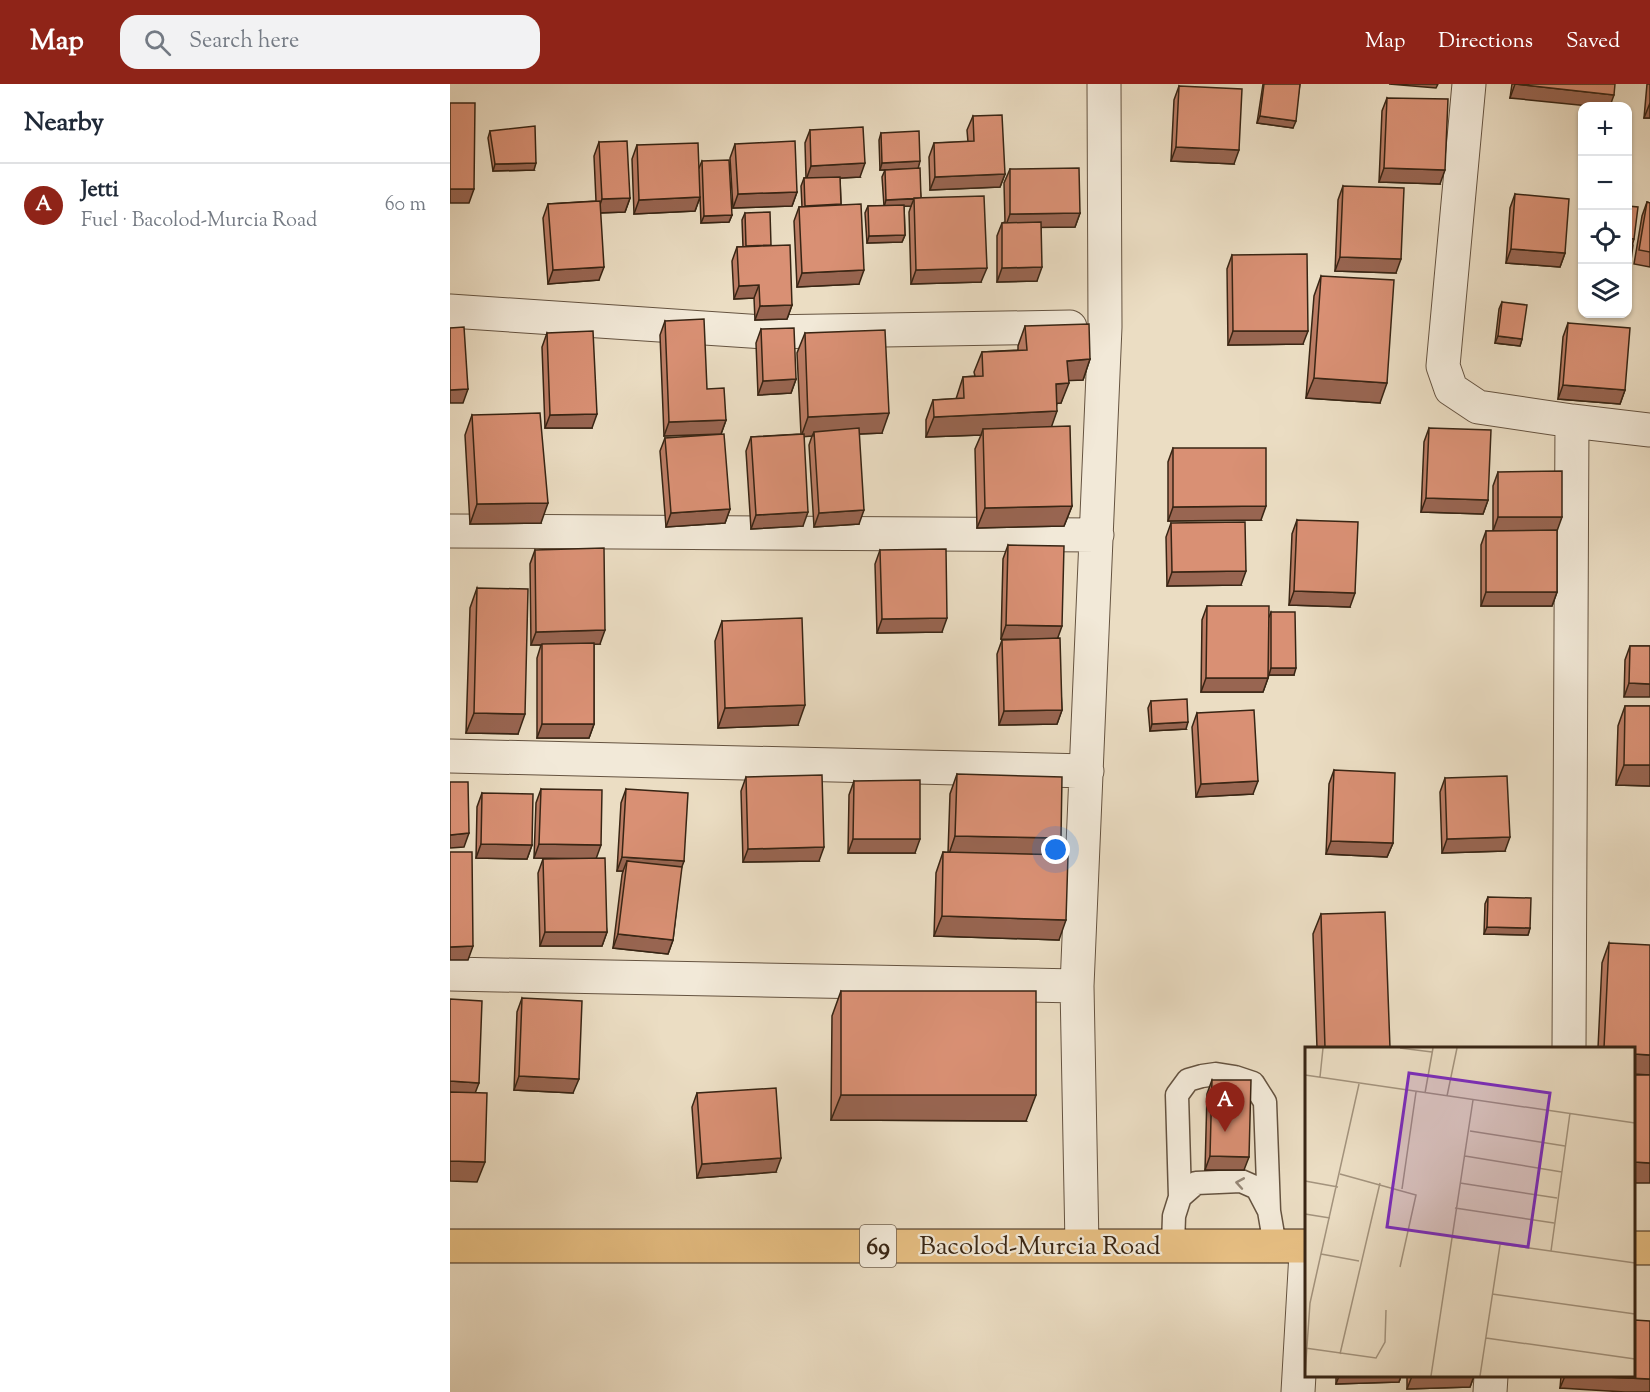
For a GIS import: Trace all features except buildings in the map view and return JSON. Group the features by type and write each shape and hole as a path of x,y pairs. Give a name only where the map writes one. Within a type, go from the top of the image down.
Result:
{"main road":[{"name":"Bacolod-Murcia Road","path":"450,1246 1173,1245 1296,1248"}],"street":[{"path":"1082,1245 1077,986 1105,327 1104,84"},
{"path":"1469,84 1443,366 1451,389 1479,407 1650,430"},
{"path":"450,311 765,332 1105,327"},
{"path":"1569,1047 1572,421"},
{"path":"450,531 1097,536"},
{"path":"450,756 1087,771"},
{"path":"450,974 1077,986"},
{"path":"1296,1248 1298,1392"},
{"path":"1490,1392 1491,1377"}],"lane":[{"path":"1173,1245 1174,1216 1179,1197 1178,1095 1188,1080 1216,1074 1235,1077 1253,1083 1265,1102 1269,1211"},
{"path":"1179,1197 1196,1183 1241,1181 1257,1188 1269,1211 1296,1248"}],"place":[{"name":"Jetti","path":"1225,1132"}]}
